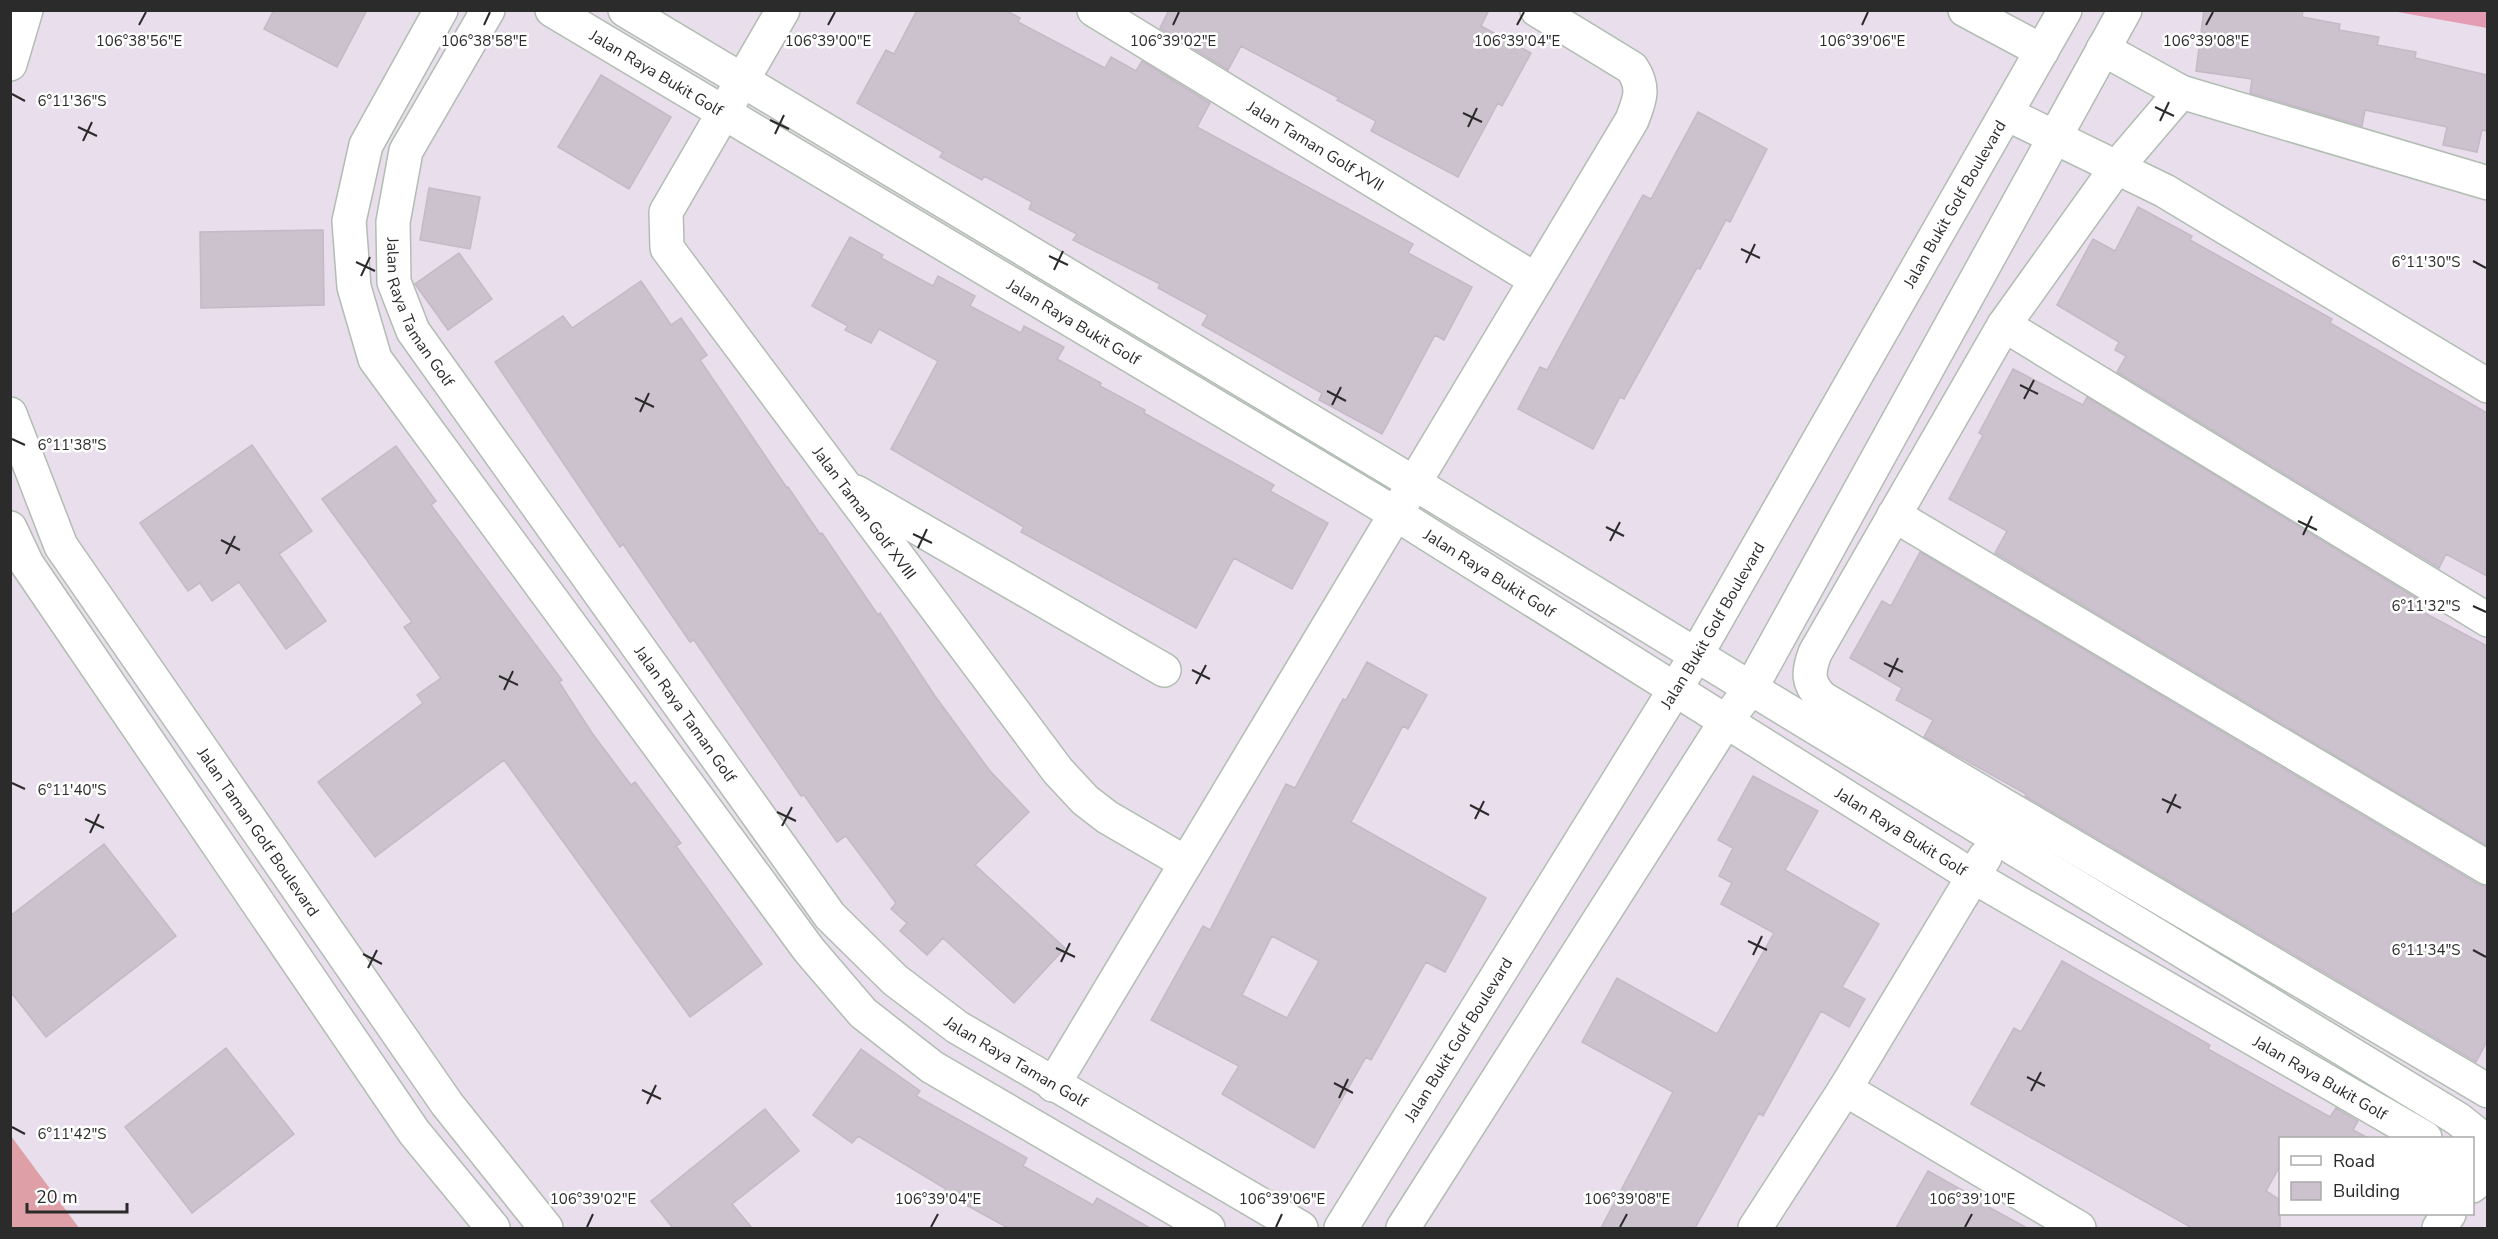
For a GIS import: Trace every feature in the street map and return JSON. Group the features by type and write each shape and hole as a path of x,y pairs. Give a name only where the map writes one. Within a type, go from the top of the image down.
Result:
{"street":[{"path":"10,64 26,10"},
{"path":"441,10 366,145 349,221 354,287 375,359 809,950 863,1013 932,1068 1208,1228"},
{"name":"Jalan Raya Taman Golf","path":"488,10 406,151 393,222 394,282 413,331 830,916 904,987 957,1027 1301,1228"},
{"name":"Jalan Raya Bukit Golf","path":"552,10 1396,514 1974,877 2423,1137"},
{"name":"Jalan Raya Bukit Golf","path":"625,10 1414,483 1695,657 1750,688 2458,1119 2478,1136 2487,1149"},
{"name":"Jalan Taman Golf XVIII","path":"783,10 666,212 667,248 1058,771 1085,800 1107,817 1186,863"},
{"name":"Jalan Taman Golf XVII","path":"1094,10 1536,280"},
{"path":"1047,1135 1062,1090 1186,863 1632,120 1639,104 1641,81 1632,68 1537,10"},
{"path":"1965,10 2042,51"},
{"name":"Jalan Bukit Golf Boulevard","path":"1341,1228 1695,657 2065,10"},
{"path":"1403,1228 1726,721 1750,688 2124,10"},
{"path":"2103,49 2181,92 2487,183"},
{"path":"2181,92 2117,167 2004,325 1815,653 1809,675 1812,688 1822,698 2487,1091"},
{"path":"2007,114 2164,191 2487,386"},
{"path":"2004,325 2487,620"},
{"name":"Jalan Taman Golf Boulevard","path":"10,414 61,546 447,1104 546,1228"},
{"path":"844,485 1164,670"},
{"path":"1894,515 2487,867"},
{"path":"10,528 34,574 414,1132 493,1228"},
{"path":"1755,1228 1845,1089 1996,838"},
{"path":"1845,1089 2079,1228"},
{"path":"1123,1179 1147,1139"},
{"path":"2474,1184 2485,1174 2487,1168"},
{"path":"2439,1228 2448,1215"}],"shaded area":[{"path":"2392,11 2487,11 2487,28"},
{"path":"11,1136 79,1228 11,1228"}],"building":[{"path":"274,10 367,10 337,67 264,29"},
{"path":"917,10 1005,10 1020,18 1018,22 1105,68 1111,57 1136,71 1142,61 1210,103 1197,127 1413,244 1408,253 1472,287 1444,340 1435,335 1382,434 1319,400 1322,393 1202,325 1208,315 1158,288 1160,284 1073,240 1077,234 1029,209 1032,202 984,176 982,180 940,157 943,152 857,103 886,50 894,54"},
{"path":"1169,10 1489,10 1481,26 1531,53 1502,106 1498,103 1458,177 1371,131 1376,121 1337,100 1339,98 1241,46 1228,70 1160,28"},
{"path":"2204,10 2303,10 2302,17 2340,24 2339,30 2379,37 2377,45 2416,52 2415,58 2487,75 2487,131 2482,130 2477,152 2443,145 2447,127 2365,110 2362,126 2250,93 2252,79 2196,71"},
{"path":"601,75 671,117 629,189 558,147"},
{"path":"1698,112 1767,149 1730,222 1726,220 1700,269 1697,268 1624,399 1620,397 1593,449 1518,409 1540,367 1547,370 1643,195 1651,199"},
{"path":"429,188 480,197 470,249 420,240"},
{"path":"2138,207 2192,236 2190,240 2332,319 2330,323 2487,413 2487,576 2446,554 2439,568 2117,372 2126,356 2115,350 2119,342 2057,305 2093,239 2115,251"},
{"path":"323,230 324,305 201,308 200,232"},
{"path":"850,237 883,255 881,258 933,286 938,276 975,296 970,306 1021,333 1024,326 1064,347 1057,359 1145,410 1144,413 1274,485 1270,491 1328,523 1292,589 1234,558 1196,628 1021,532 1024,527 891,449 938,361 879,329 871,343 845,330 848,326 812,306"},
{"path":"459,253 492,299 448,330 415,284"},
{"path":"641,281 671,325 681,318 707,355 700,360 787,488 820,534 822,533 878,615 880,613 935,696 990,771 1029,812 975,865 1065,948 1014,1003 943,938 927,955 900,931 907,923 891,909 896,903 846,836 837,842 804,795 801,796 694,640 690,642 623,544 620,547 495,362 563,316 572,328"},
{"path":"2013,369 2083,405 2087,397 2421,601 2417,609 2487,646 2487,846 1995,553 2007,531 1949,499 1983,435 1979,433"},
{"path":"252,445 312,531 279,554 326,621 286,649 239,582 212,601 200,583 188,591 140,523"},
{"path":"396,446 436,501 431,505 562,680 559,682 592,733 631,785 635,782 681,843 676,846 762,964 690,1017 504,760 375,857 318,782 423,703 417,695 441,678 404,627 412,622 322,499"},
{"path":"1920,552 2478,884 2487,887 2487,1041 2476,1062 2025,796 2026,794 1924,737 1933,720 1896,700 1902,688 1850,658 1882,601 1891,606"},
{"path":"1367,662 1427,695 1408,729 1403,726 1351,822 1486,898 1445,972 1426,962 1371,1060 1366,1057 1314,1148 1222,1094 1239,1066 1151,1020 1203,926 1210,930 1286,784 1295,788 1343,699 1346,700","holes":["1272,936 1319,961 1287,1018 1242,995"]},
{"path":"1753,776 1818,811 1785,870 1879,924 1842,987 1865,999 1849,1027 1821,1011 1763,1116 1759,1113 1695,1228 1601,1228 1673,1092 1582,1042 1617,978 1717,1034 1774,933 1721,904 1732,883 1719,876 1733,848 1718,840"},
{"path":"104,844 176,936 46,1037 10,991 10,916"},
{"path":"2062,961 2210,1045 2208,1049 2330,1117 2336,1108 2358,1121 2353,1130 2366,1137 2279,1137 2279,1168 2266,1191 2279,1199 2280,1228 2192,1228 1971,1104 2014,1028 2021,1032"},
{"path":"226,1048 294,1134 192,1213 125,1127"},
{"path":"861,1049 920,1091 916,1096 1027,1158 1023,1166 1093,1205 1097,1198 1150,1228 1008,1228 944,1193 946,1189 858,1136 852,1143 813,1115"},
{"path":"765,1109 799,1151 732,1204 752,1228 673,1228 651,1201"},
{"path":"1928,1171 1971,1195 1970,1197 2027,1228 1896,1228"}]}
